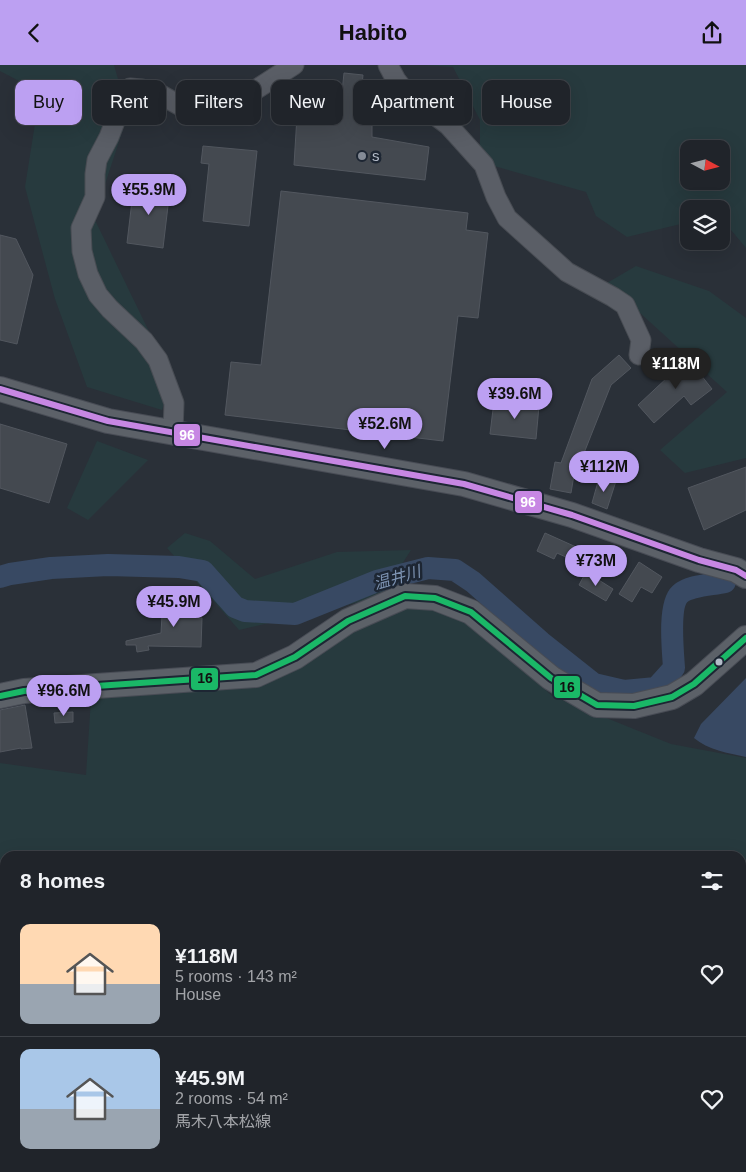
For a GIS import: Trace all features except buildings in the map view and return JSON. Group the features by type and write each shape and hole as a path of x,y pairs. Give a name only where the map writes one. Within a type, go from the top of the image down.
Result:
{"main road":[{"path":"0,389 108,421 464,484 572,515 699,560 736,570 746,576"},
{"path":"0,696 24,691 256,675 295,657 348,621 405,596 435,598 471,612 552,679 597,705 634,706 672,697 694,684 746,638"}],"street":[{"path":"173,433 174,403 158,360 144,341 98,295 88,274 82,251 81,228 95,197 97,160 116,119 119,97 130,88 156,92 193,113 204,115 215,113 238,101 294,65"},
{"path":"388,65 396,80 408,95 448,125 484,165 507,219 567,272 625,305 641,340 639,355"}],"green space":[{"path":"0,65 114,65 118,80 92,80 92,125 124,125 94,218 172,379 162,410 87,387 55,299 25,187 35,125 82,125 82,80 17,80 0,71"},
{"path":"424,65 746,65 746,248 730,229 730,200 680,200 680,224 627,237 596,216 586,192 480,162 480,120 472,104 472,80 460,80 453,67"},
{"path":"636,266 709,291 746,318 746,458 685,473 660,450 727,392 607,283"},
{"path":"97,441 148,460 88,520 67,508"},
{"path":"185,533 210,541 255,579 337,552 411,550 381,597 239,630 167,548"},
{"path":"414,601 478,625 552,696 671,744 746,758 746,851 0,851 0,763 86,775 91,699 187,680 270,681 348,621"}],"water":[{"path":"746,678 746,757 712,748 694,738 701,724"}],"waterway":[{"name":"温井川","path":"0,577 51,568 108,565 179,567 203,571 235,607 245,611 295,614 377,581 428,568 455,570 473,582 541,642 594,684 624,691 656,688 674,668 673,618 676,600 680,594 695,587 725,582"}],"transit line":[{"name":"96","path":"0,389 108,421 464,484 572,515 699,560 736,570 746,576"},
{"name":"16","path":"0,696 24,691 256,675 295,657 348,621 405,596 435,598 471,612 551,678 597,705 634,706 672,697 694,684 746,638"}],"place":[{"name":"s","path":"362,156"}]}
